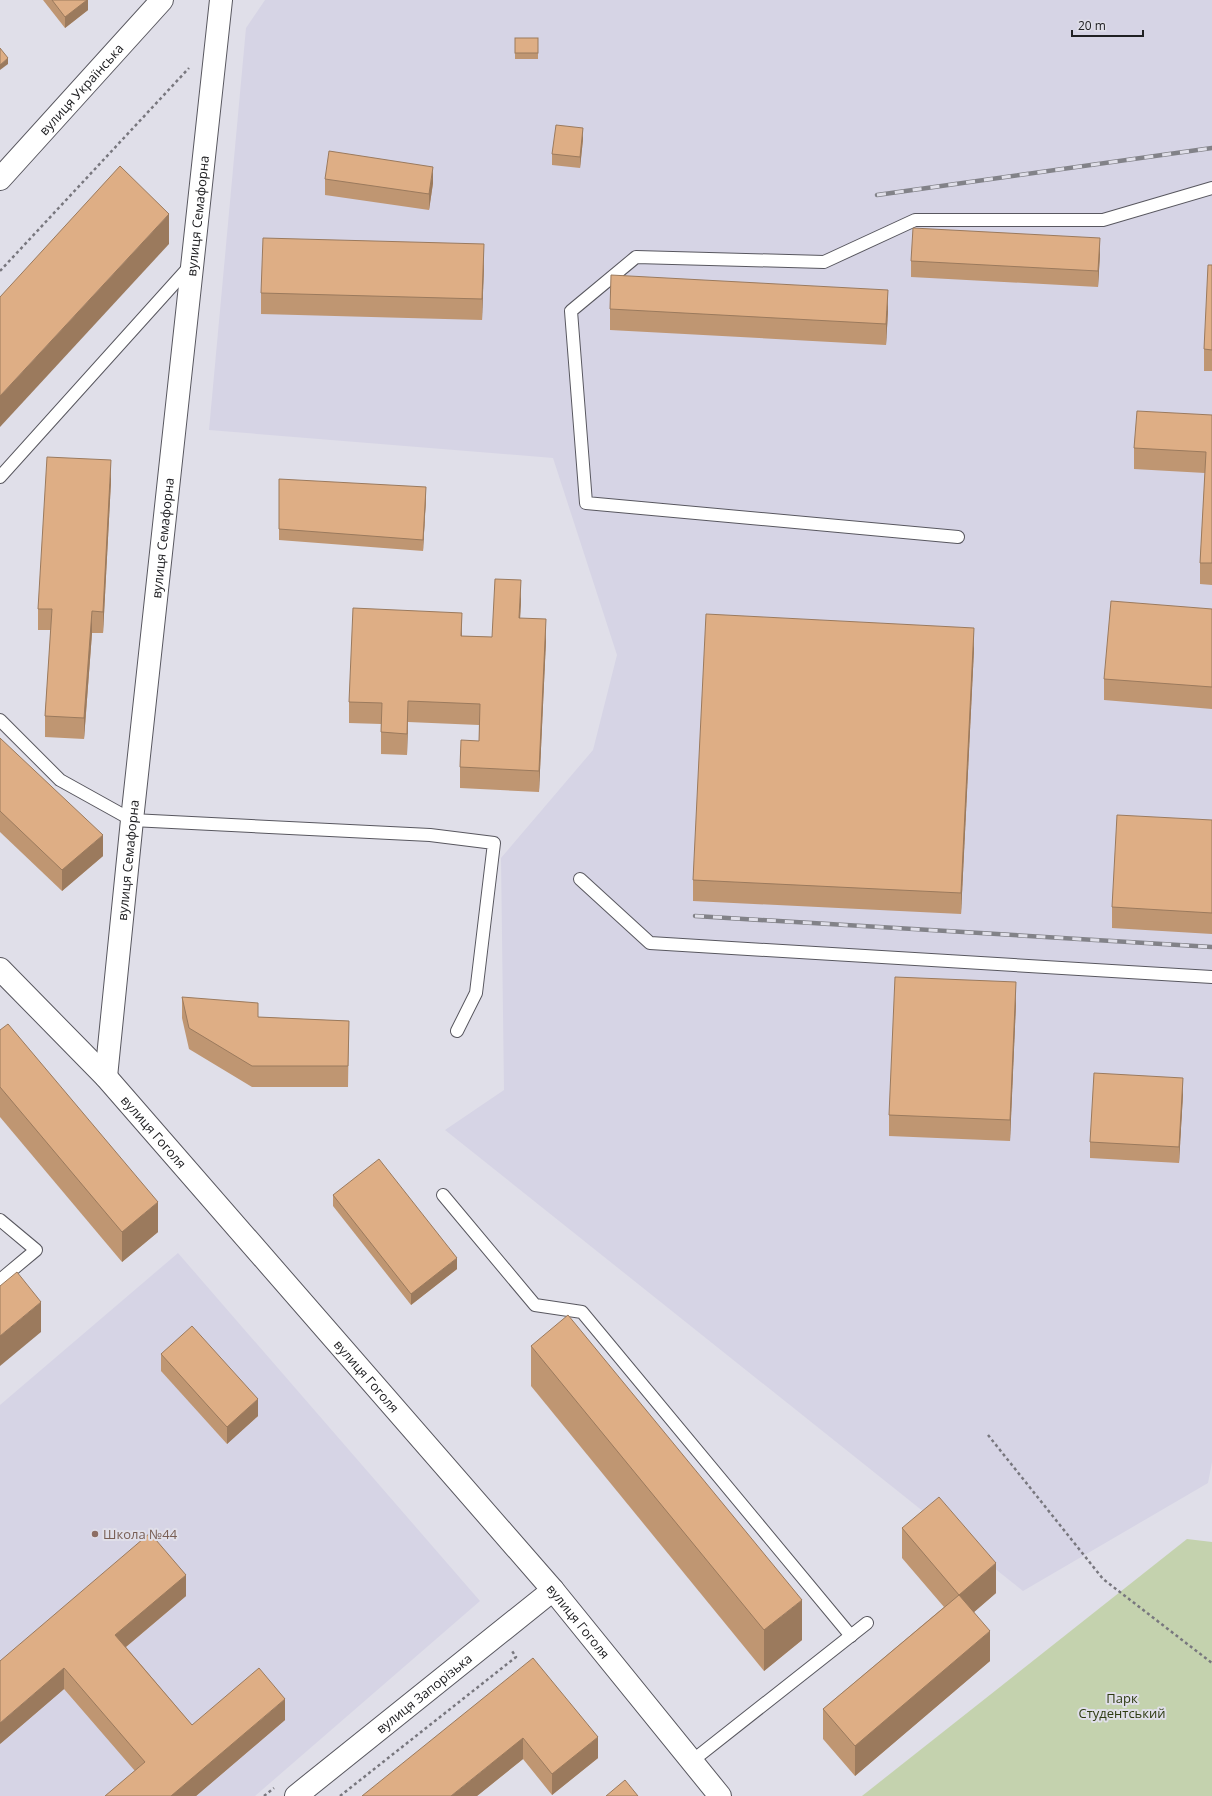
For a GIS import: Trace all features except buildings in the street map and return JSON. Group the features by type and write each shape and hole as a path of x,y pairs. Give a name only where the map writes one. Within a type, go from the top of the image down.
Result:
{"street":[{"name":"вулиця Семафорна","path":"106,1077 132,820 221,0"},
{"name":"вулиця Українська","path":"0,179 153,3"},
{"name":"вулиця Гоголя","path":"0,969 106,1077 553,1590 720,1796"},
{"name":"вулиця Запорізька","path":"296,1796 553,1590"}],"lane":[{"path":"958,537 586,503 571,311 636,257 824,262 915,220 1103,220 1212,188"},
{"path":"0,477 192,264"},
{"path":"0,720 60,780 132,820 422,834 494,843 476,993 457,1031"},
{"path":"580,879 650,943 1212,977"},
{"path":"443,1195 535,1305 582,1312 851,1636"},
{"path":"0,1220 36,1250 0,1280"},
{"path":"692,1761 867,1623"}],"path":[{"path":"0,271 192,65"},
{"path":"988,1435 1103,1579 1212,1663"}],"shaded area":[{"path":"265,0 1212,0 1212,1462 1208,1483 1023,1591 445,1130 504,1090 501,858 593,750 617,655 553,458 209,430 246,28"},
{"name":"Школа №44","path":"178,1253 480,1601 255,1796 0,1796 0,1405"}],"green space":[{"name":"Парк Студентський","path":"1187,1539 1212,1542 1212,1796 862,1796"}],"railway":[{"path":"877,195 1212,148"},
{"path":"695,916 1212,947"}],"place":[{"name":"Школа №44","path":"95,1534"}]}
